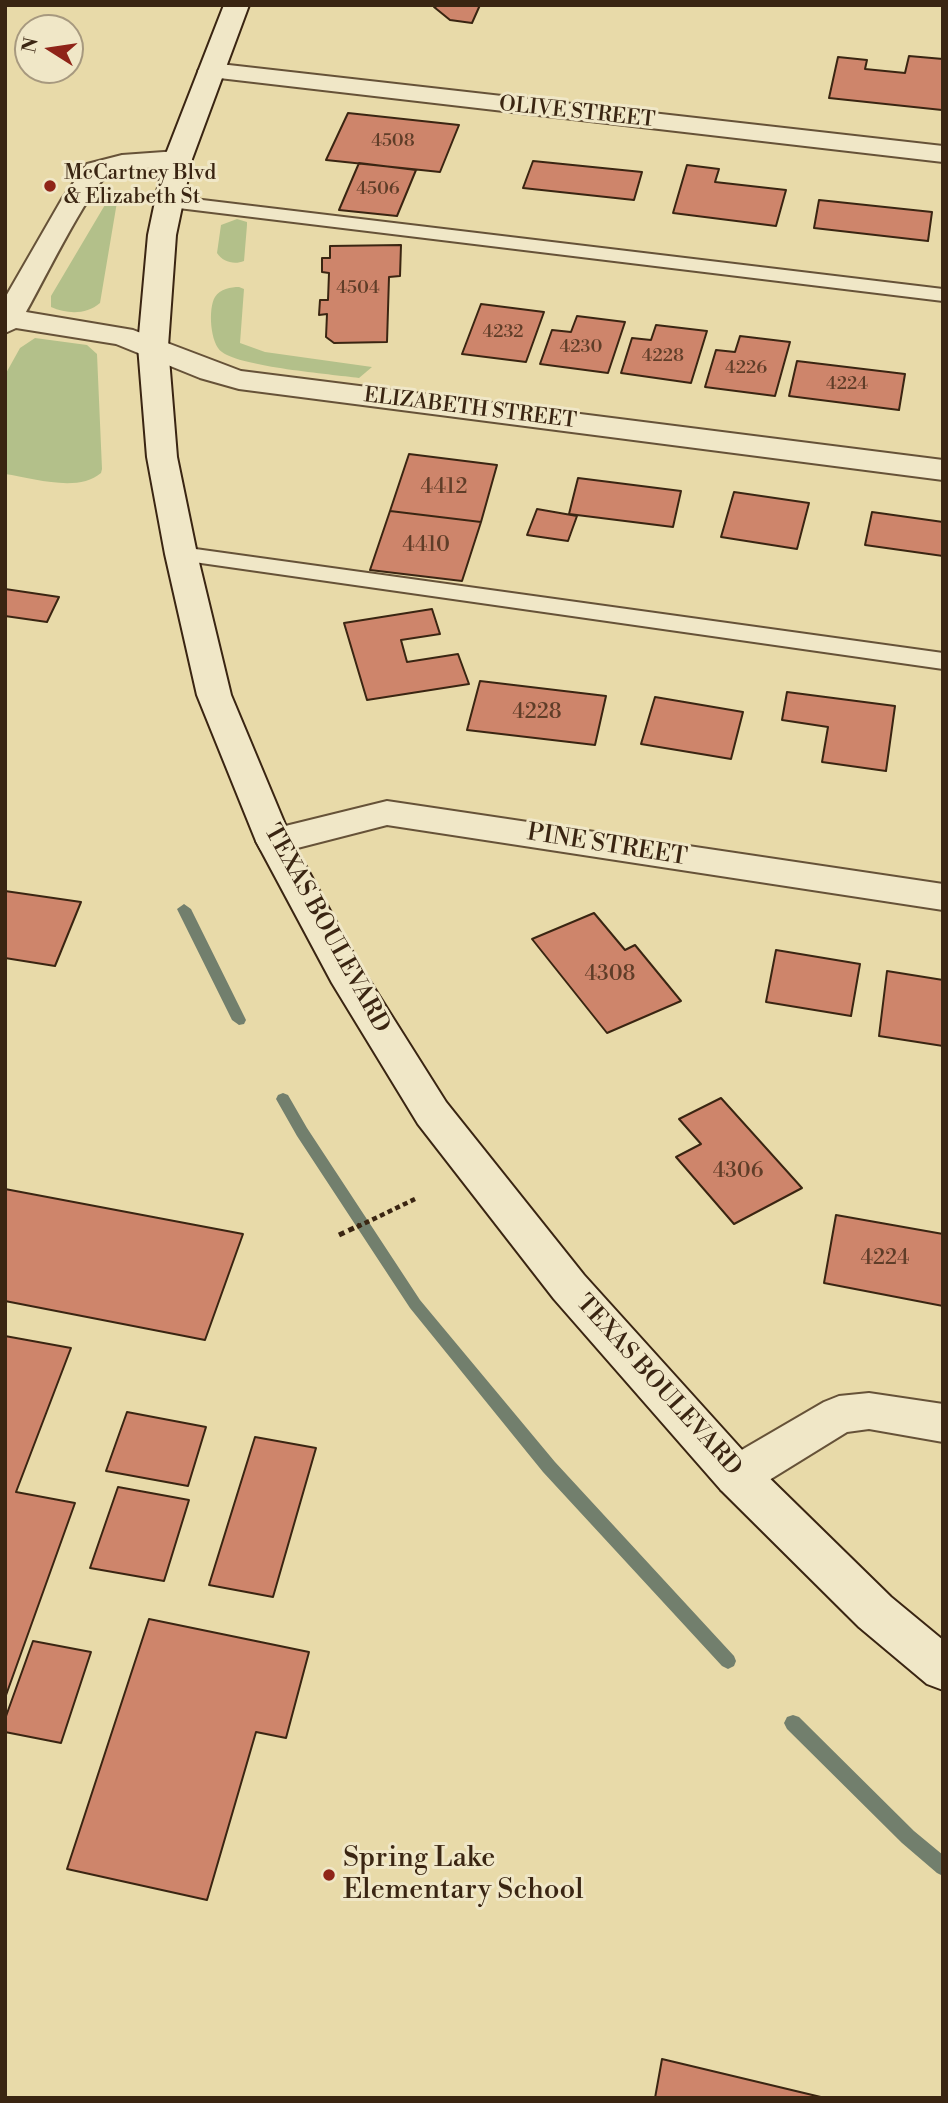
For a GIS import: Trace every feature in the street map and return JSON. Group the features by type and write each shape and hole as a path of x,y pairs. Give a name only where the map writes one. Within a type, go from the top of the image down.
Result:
{"street":[{"name":"TEXAS BOULEVARD","path":"237,5 178,159 162,235 153,346 162,457 181,554 214,695 274,841 345,973 432,1113 569,1287 737,1476 875,1612 943,1669"},
{"name":"OLIVE STREET","path":"211,71 943,154"},
{"path":"6,320 76,199 97,170 122,163 178,159"},
{"name":"ELIZABETH STREET","path":"6,320 94,330 153,346 211,372 239,380 943,470"},
{"name":"PINE STREET","path":"274,841 387,813 943,897"},
{"path":"737,1476 839,1415 869,1411 943,1423"}],"lane":[{"path":"169,202 943,295"},
{"path":"181,554 943,661"}],"path":[{"path":"340,1234 415,1199"}],"green space":[{"path":"112,193 117,194 117,202 100,303 89,310 76,312 51,307 51,296"},
{"path":"237,219 247,222 244,261 233,263 222,259 217,253 221,225"},
{"path":"239,287 244,289 240,343 265,352 372,367 359,378 266,366 222,352 213,334 213,302 223,290"},
{"path":"35,338 87,345 97,354 102,469 101,473 91,479 68,483 5,474 5,375 20,348"}],"building":[{"path":"480,5 472,23 450,20 434,7"},
{"path":"909,56 943,59 942,110 829,98 838,57 867,60 865,69 905,73"},
{"path":"348,113 459,125 440,172 326,160"},
{"path":"533,161 642,172 634,200 523,188"},
{"path":"359,163 416,170 397,216 339,210"},
{"path":"687,165 719,169 715,182 786,190 776,226 673,213"},
{"path":"819,200 932,212 928,241 814,228"},
{"path":"401,245 400,276 389,277 387,342 334,343 326,337 327,314 319,315 320,300 328,300 329,273 322,272 322,258 330,258 330,246"},
{"path":"481,304 544,312 526,362 462,354"},
{"path":"577,316 625,322 608,373 540,364 552,330 571,332"},
{"path":"656,325 707,331 691,383 621,373 632,338 651,340"},
{"path":"740,336 790,342 775,396 705,387 716,350 735,352"},
{"path":"797,361 905,374 899,410 789,396"},
{"path":"409,454 497,465 481,522 390,511"},
{"path":"578,478 681,491 673,527 569,514"},
{"path":"734,492 809,503 797,549 721,537"},
{"path":"537,509 577,516 568,541 527,535"},
{"path":"390,511 481,522 462,581 370,570"},
{"path":"872,512 943,522 943,556 865,545"},
{"path":"5,589 59,597 47,622 5,616"},
{"path":"432,609 440,634 401,640 407,662 458,654 469,684 367,700 344,623"},
{"path":"480,681 606,696 595,745 467,730"},
{"path":"787,692 895,706 886,771 822,762 828,727 782,720"},
{"path":"655,697 743,712 731,759 641,744"},
{"path":"5,891 81,902 55,966 5,958"},
{"path":"594,913 625,950 635,945 681,1001 607,1033 532,939"},
{"path":"776,950 860,964 851,1016 766,1002"},
{"path":"887,971 943,980 943,1046 879,1036"},
{"path":"721,1098 802,1188 734,1224 676,1157 701,1144 679,1119"},
{"path":"5,1189 243,1234 205,1340 5,1301"},
{"path":"836,1215 943,1234 943,1306 824,1283"},
{"path":"5,1336 71,1348 16,1492 75,1503 5,1698"},
{"path":"127,1412 206,1427 188,1486 106,1471"},
{"path":"255,1437 316,1448 273,1597 209,1585"},
{"path":"118,1487 189,1500 164,1581 90,1568"},
{"path":"149,1619 309,1652 286,1738 256,1732 207,1900 67,1869"},
{"path":"33,1641 91,1652 61,1743 5,1732 5,1719"},
{"path":"662,2059 825,2098 655,2098"}],"waterway":[{"path":"184,909 239,1020"},
{"path":"283,1099 415,1304 549,1467 728,1661"},
{"path":"793,1723 908,1837 943,1867"}],"place":[{"name":"McCartney Blvd & Elizabeth St","path":"50,186"},
{"name":"Spring Lake Elementary School","path":"329,1875"}]}
